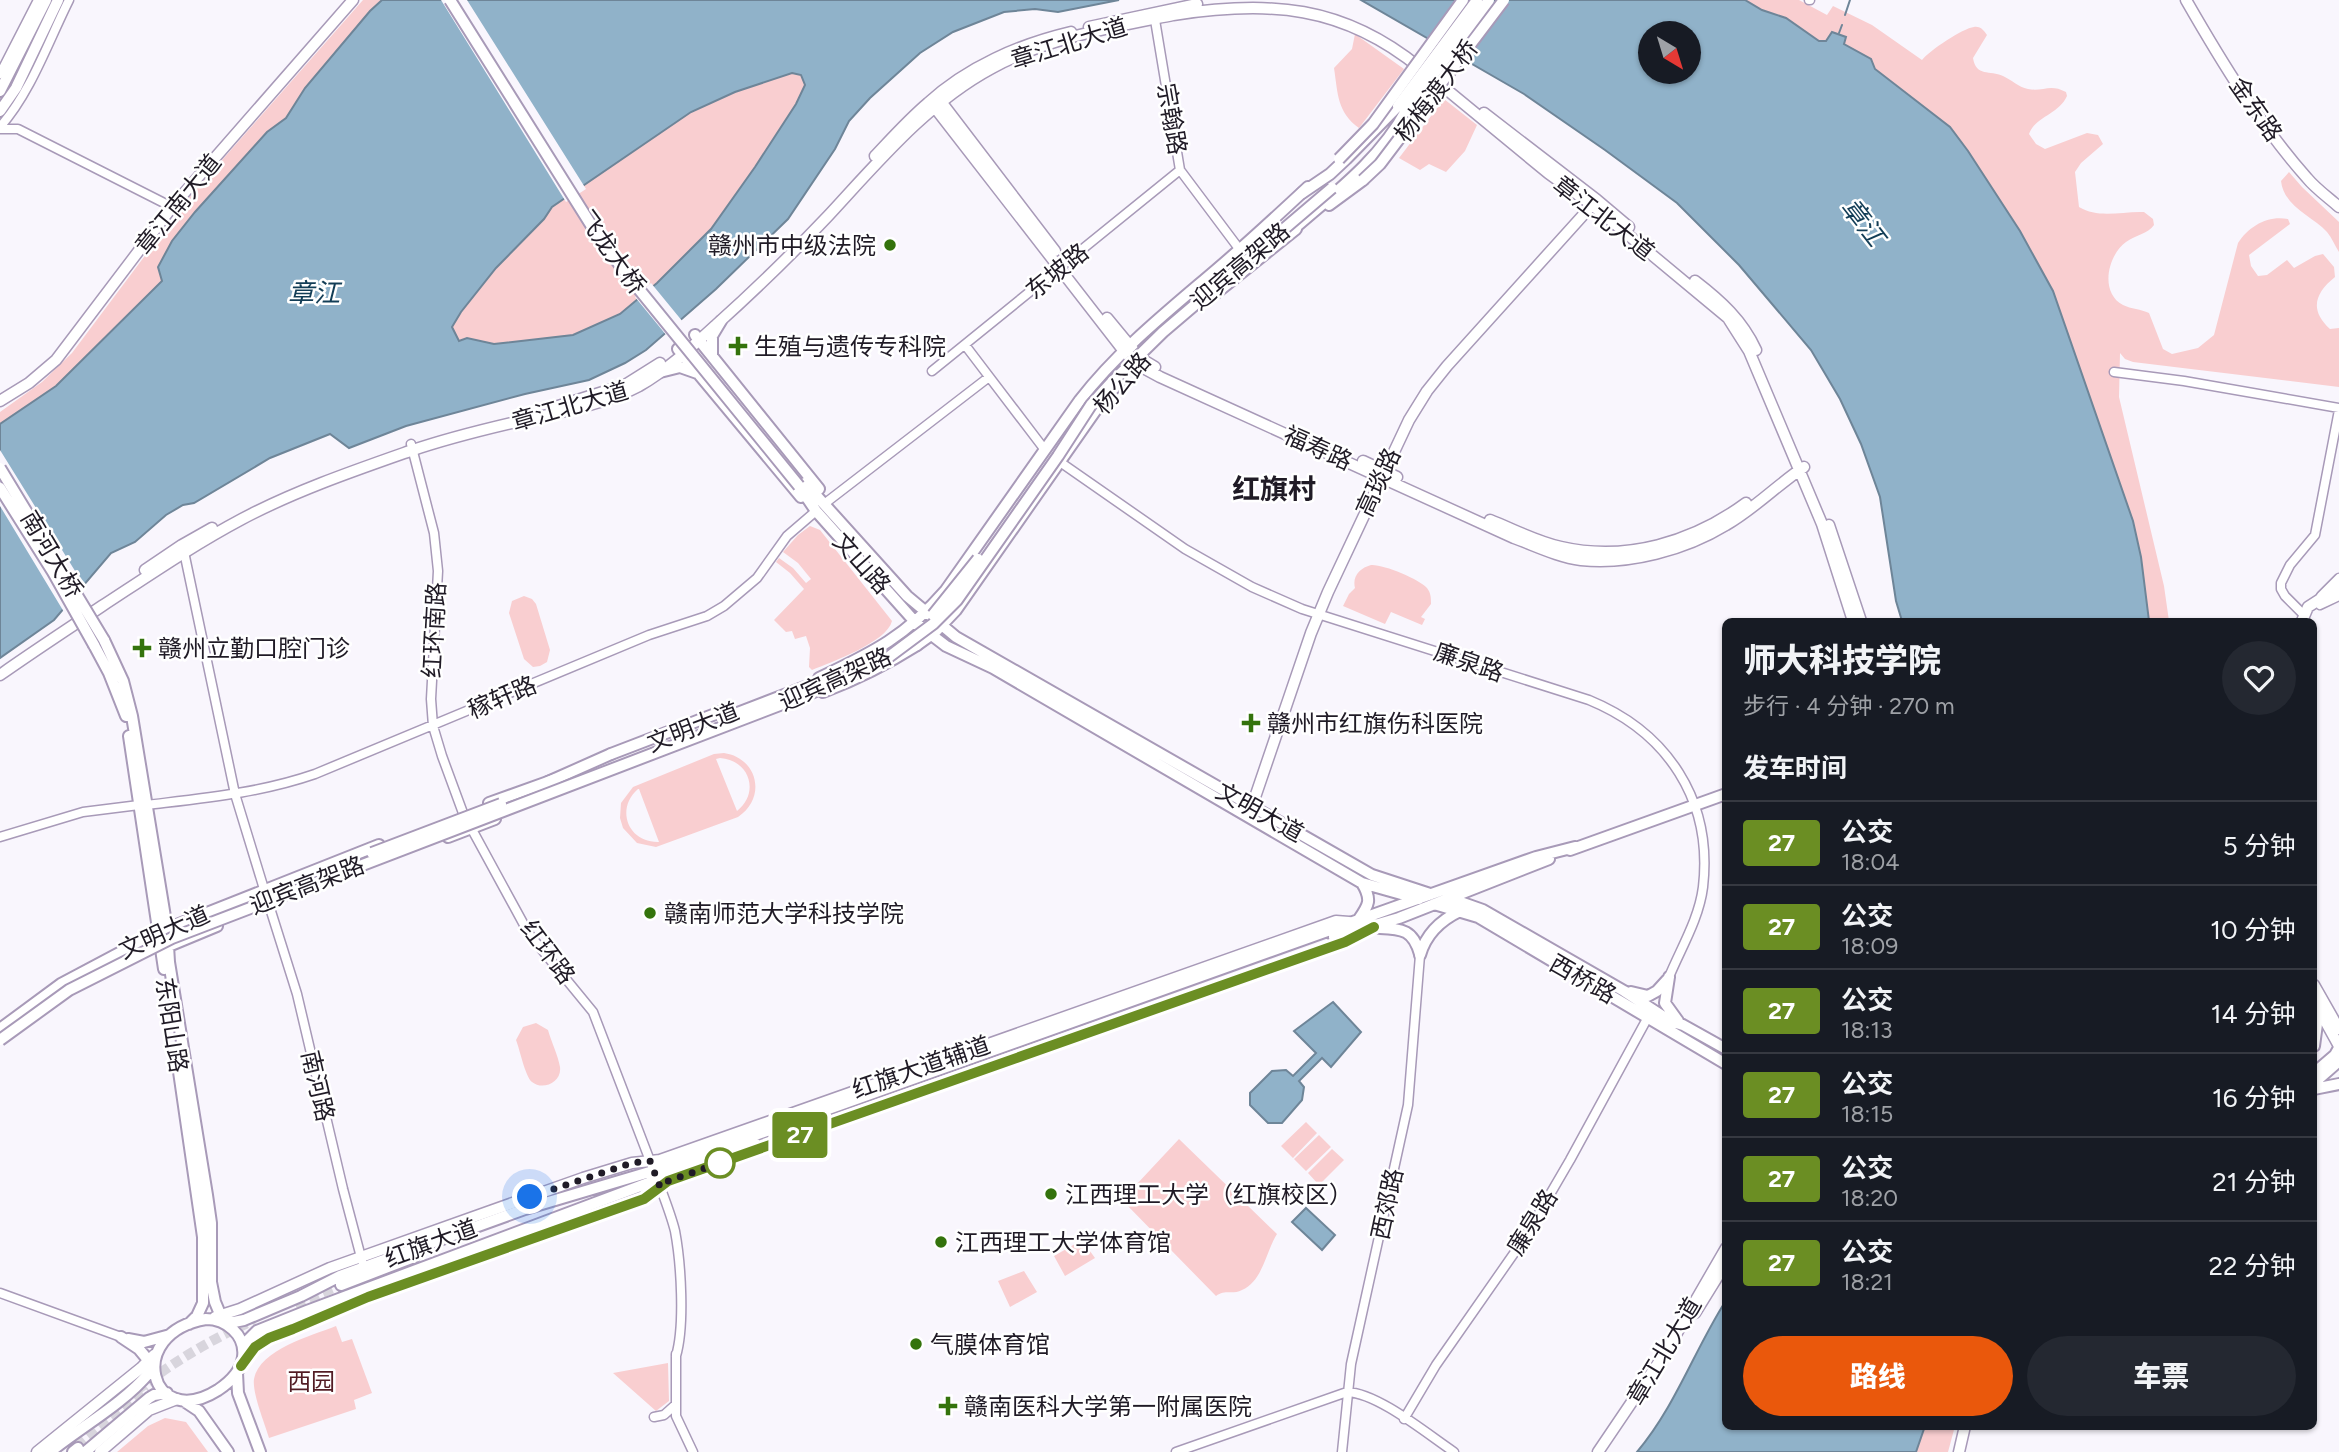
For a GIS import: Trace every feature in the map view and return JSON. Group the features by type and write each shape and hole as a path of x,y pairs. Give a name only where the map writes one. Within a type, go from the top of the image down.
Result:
{"main road":[{"path":"0,111 46,0"},
{"path":"5,94 58,0"},
{"name":"章江南大道","path":"0,393 27,378 68,340 170,206 345,0"},
{"name":"章江南大道","path":"0,401 29,383 56,360 96,311 170,206 353,0"},
{"name":"飞龙大桥","path":"450,0 598,236 629,277 802,484"},
{"name":"飞龙大桥","path":"458,0 604,232 802,484"},
{"name":"章江北大道","path":"697,338 935,102 992,68 1027,52 1154,15 1218,0"},
{"name":"章江北大道","path":"1271,0 1321,9 1361,24 1401,47 1548,173 1596,204 1728,318 1749,351 1828,522 1860,618"},
{"name":"杨梅渡大桥","path":"1353,168 1373,124 1463,0"},
{"path":"1353,168 1382,146 1396,128 1402,108 1477,0"},
{"path":"1290,232 1353,168 1489,0"},
{"name":"杨梅渡大桥","path":"1353,168 1380,164 1504,0"},
{"name":"金东路","path":"2186,0 2265,123 2309,180 2339,207"},
{"name":"金东路","path":"2193,0 2267,118 2313,177 2339,200"},
{"name":"章江北大道","path":"1154,15 1216,6 1256,5 1300,9 1340,21 1375,37 1439,80"},
{"path":"1353,168 1381,155 1439,80"},
{"name":"章江北大道","path":"412,447 604,400 639,386 721,321 774,272 935,102"},
{"name":"福寿路","path":"935,102 1138,361 1160,377 1385,475 1514,538 1581,560 1649,555 1704,538 1728,525 1800,465"},
{"name":"迎宾高架路","path":"0,1031 65,985 169,933 850,670 883,653 909,636 937,611 971,568 1086,402 1108,376 1158,327 1353,168"},
{"name":"杨公路","path":"931,635 956,610 1098,407 1138,361 1290,232 1348,190 1353,168"},
{"name":"杨公路","path":"926,613 946,590 1080,400 1126,348 1302,193 1353,168"},
{"name":"迎宾高架路","path":"0,1040 69,990 172,938 275,897 475,825 811,693 886,659 912,642 957,600 1091,405 1113,381 1163,332 1330,185"},
{"name":"高琰路","path":"1253,814 1322,614 1409,420 1436,380 1596,204"},
{"path":"712,357 711,339 721,321"},
{"path":"697,338 828,501 837,518"},
{"path":"680,352 794,490 816,511"},
{"name":"章江北大道","path":"0,669 183,548 245,517 412,447 616,388 643,376 680,352"},
{"path":"660,372 680,367 697,373"},
{"name":"章江北大道","path":"1800,465 1852,618"},
{"name":"南河大桥","path":"0,468 99,643"},
{"name":"文山路","path":"802,484 816,511 916,622 931,635"},
{"name":"文山路","path":"802,484 926,613"},
{"name":"南河大桥","path":"0,488 99,643"},
{"name":"章江北大道","path":"0,675 183,548"},
{"path":"2305,618 2318,603 2339,587"},
{"path":"2318,603 2339,594"},
{"name":"文明大道","path":"0,1031 61,984 163,930 264,889 809,683 879,648 926,613 976,650 1253,814 1362,883 1418,899 1434,899"},
{"name":"文明大道","path":"0,1045 70,994 125,965 292,896 853,681 889,663 931,635 946,646 993,668 1253,814 1372,876 1434,899"},
{"name":"东阳山路","path":"99,643 126,717 163,930 171,1016 203,1237 203,1303 189,1324"},
{"path":"548,782 611,754 807,681 850,670"},
{"path":"1450,898 1575,848 1722,796"},
{"name":"红旗大道","path":"218,1319 234,1322 244,1320 363,1262 525,1209 654,1175 1342,934 1374,927 1399,918 1434,899 1536,858 1575,848"},
{"path":"1357,922 1368,903 1368,893 1362,883"},
{"path":"1483,910 1480,894 1488,883"},
{"name":"西桥路","path":"1434,899 1450,898 1483,910 1671,1021 1722,1047"},
{"name":"红旗大道","path":"243,1346 252,1334 264,1328 532,1227 654,1175 1418,899"},
{"name":"西桥路","path":"1434,899 1478,917 1722,1062"},
{"path":"1420,955 1426,939 1436,928 1460,911"},
{"path":"1374,927 1402,929 1415,940 1420,955"},
{"name":"东阳山路","path":"164,948 211,1223 211,1282 218,1319"},
{"path":"1624,991 1648,996 1657,991 1668,977"},
{"path":"1668,977 1665,1003 1683,1026"},
{"path":"2317,990 2339,1029"},
{"path":"2317,1007 2339,1047 2335,1055 2317,1070"},
{"path":"2317,1080 2339,1061"},
{"path":"2317,1089 2339,1084"},
{"path":"61,1452 77,1448 154,1395 198,1399 212,1394 239,1369 255,1347 269,1338 368,1297 644,1199 654,1175 632,1163 583,1178 363,1262"},
{"path":"559,1201 343,1288 530,1222 562,1214"},
{"name":"章江北大道","path":"1598,1452 1667,1350 1722,1255"},
{"name":"章江北大道","path":"1606,1452 1641,1403 1722,1270"},
{"path":"121,1337 144,1342 172,1334 189,1324 218,1319 235,1332 243,1346 238,1393 260,1452"},
{"path":"50,1452 145,1377 153,1360 172,1334"},
{"path":"121,1337 153,1360 157,1380 176,1398 200,1411 228,1452"},
{"path":"37,1452 153,1360"},
{"path":"100,1452 149,1410 176,1398"},
{"path":"1959,1452 1964,1430"}],"street":[{"path":"0,74 38,0"},
{"path":"0,128 24,94 69,0"},
{"name":"宗翰路","path":"1154,15 1180,170 1240,250"},
{"path":"5,94 18,129"},
{"path":"0,128 18,129 170,206"},
{"name":"东坡路","path":"932,371 1180,170"},
{"path":"965,345 1045,450"},
{"path":"2114,372 2184,381 2339,409 2315,535 2290,565 2281,583 2285,596 2303,618"},
{"path":"828,501 989,377"},
{"name":"红环南路","path":"412,447 434,533 438,571 431,678 433,726 463,813"},
{"name":"廉泉路","path":"1060,462 1185,549 1278,599 1588,700 1632,722 1664,751 1680,773 1695,806 1704,849 1702,888 1689,933 1668,977"},
{"name":"稼轩路","path":"0,837 83,812 235,794 279,786 315,775 649,635 707,616 724,606 757,578 787,536 816,511"},
{"path":"183,548 235,794 264,889"},
{"path":"2318,603 2339,578"},
{"name":"红环路","path":"463,813 475,825 530,934 593,1012 654,1175 672,1235 676,1299 674,1406 692,1450"},
{"name":"南河路","path":"270,905 297,994 363,1262"},
{"path":"0,1023 59,981 117,949 163,930"},
{"name":"西郊路","path":"1342,1452 1351,1364 1408,1105 1420,955"},
{"name":"廉泉路","path":"1404,1419 1436,1365 1524,1239 1648,1017"},
{"path":"0,1293 121,1337"},
{"path":"1176,1452 1347,1392 1360,1392 1454,1452"},
{"path":"654,1417 660,1418 674,1406"}],"green space":[{"path":"363,0 382,0 305,88 286,118 267,132 172,241 158,267 163,281 56,386 0,424 0,412 42,382 72,353 186,201"},
{"path":"1745,0 1799,0 1827,15 1833,6 1872,25 1922,60 1955,36 1969,28 1979,27 1987,35 1973,58 1977,68 2003,76 2028,89 2055,88 2066,92 2067,96 2059,107 2036,123 2029,134 2036,144 2045,149 2087,133 2098,135 2103,144 2081,163 2075,172 2079,207 2103,214 2144,212 2153,219 2154,225 2151,228 2120,248 2111,264 2109,283 2111,292 2123,305 2149,313 2163,349 2172,354 2198,348 2214,335 2238,243 2260,223 2281,218 2288,219 2290,224 2249,255 2251,266 2258,276 2267,275 2287,260 2294,268 2323,254 2334,267 2335,277 2319,295 2317,308 2323,322 2330,329 2339,328 2339,387 2133,362 2120,353 2119,397 2164,586 2169,618 2149,618 2141,557 2133,521 1889,81 1875,69 1871,59 1844,44 1819,41 1786,18 1762,10"},
{"path":"1355,34 1404,69 1359,128 1342,109 1334,68 1352,49"},
{"path":"792,73 801,75 805,85 796,104 711,229 657,283 620,315 573,335 493,344 467,338 459,341 452,327 461,312 496,268 544,219 552,207 691,112 735,92"},
{"path":"1444,99 1477,125 1465,151 1446,172 1429,164 1420,170 1399,158"},
{"path":"2289,172 2339,222 2339,252 2327,232 2287,198 2281,181"},
{"path":"810,526 820,530 892,621 888,629 870,644 812,670 809,667 810,648 806,636 795,639 792,631 786,632 774,620 804,589 776,562 779,558 793,568 806,583 811,579 798,563 783,552"},
{"path":"1371,565 1400,573 1417,580 1427,588 1431,604 1421,617 1425,619 1422,625 1391,612 1385,624 1343,606 1355,588 1358,573"},
{"path":"524,596 536,604 550,650 547,662 540,666 533,667 524,659 509,613 512,601"},
{"path":"714,754 736,756 751,770 755,790 747,809 738,817 656,847 637,843 623,828 620,818 621,803 633,787","holes":["716,759 739,765 748,778 748,795 737,811","639,789 659,842 639,837 628,823 627,806"]},
{"path":"536,1023 548,1030 560,1067 555,1081 541,1086 529,1079 516,1040 523,1027"},
{"path":"1306,1122 1317,1133 1293,1158 1281,1146"},
{"path":"1319,1135 1331,1147 1306,1171 1294,1159"},
{"path":"1179,1139 1277,1234 1255,1280 1239,1291 1216,1296 1122,1200"},
{"path":"1332,1149 1344,1160 1319,1185 1308,1173"},
{"path":"1082,1240 1095,1258 1065,1276 1054,1256"},
{"path":"1024,1271 1037,1292 1010,1307 998,1281"},
{"name":"西园","path":"336,1326 342,1342 352,1339 372,1393 354,1400 356,1409 269,1438 255,1392 254,1379 258,1369 266,1359 288,1345"},
{"path":"668,1363 669,1401 656,1411 613,1373"},
{"path":"165,1418 186,1422 208,1452 117,1452 148,1426"},
{"path":"1924,1430 1954,1430 1948,1452 1916,1452"}],"water":[{"name":"章江","path":"382,0 1119,0 1058,12 1035,9 1004,12 953,32 920,53 849,121 835,149 788,219 716,289 646,350 625,363 589,380 406,426 349,448 330,434 270,458 194,503 183,505 166,515 135,542 111,553 54,620 0,658 0,424 56,386 162,281 158,267 172,241 267,132 286,118 305,88","holes":["792,73 801,75 805,85 796,104 711,229 657,283 620,314 573,335 494,344 467,338 459,341 452,327 461,312 496,268 544,219 552,207 691,112 735,92"]},
{"name":"章江","path":"1361,0 1745,0 1762,10 1786,18 1819,41 1826,41 1832,32 1846,37 1844,44 1871,59 1875,69 1950,127 2020,231 2053,291 2133,521 2141,557 2149,618 1901,618 1896,601 1880,497 1861,444 1840,399 1811,350 1739,265 1677,203 1524,94"},
{"path":"1333,1002 1361,1032 1331,1067 1322,1058 1299,1081 1304,1087 1302,1100 1282,1123 1268,1123 1250,1105 1250,1093 1272,1071 1286,1070 1293,1076 1316,1053 1294,1031"},
{"path":"1306,1208 1335,1235 1322,1250 1292,1222"},
{"path":"1722,1307 1722,1430 1924,1430 1916,1452 1637,1452 1673,1398"}],"pier":[{"path":"441,0 467,0 586,189 566,202"},
{"path":"651,283 683,322 667,336 635,297"},
{"path":"0,450 85,587 64,612 0,506"}],"waterway":[{"path":"1845,15 1850,0"},
{"path":"1839,33 1842,25"}],"tunnel":[{"path":"295,1304 341,1285"},
{"path":"136,1391 193,1352 254,1320"},
{"path":"78,1448 149,1390"},
{"path":"73,1442 91,1427"}],"bus line":[{"name":"27","path":"241,1366 255,1347 269,1338 368,1297 644,1199 668,1181 1345,942 1374,927"}],"place":[{"name":"赣州市中级法院","path":"890,245"},
{"name":"生殖与遗传专科院","path":"738,346"},
{"name":"赣州立勤口腔门诊","path":"142,648"},
{"name":"赣州市红旗伤科医院","path":"1251,723"},
{"name":"赣南师范大学科技学院","path":"650,913"},
{"name":"江西理工大学（红旗校区）","path":"1051,1194"},
{"name":"江西理工大学体育馆","path":"941,1242"},
{"name":"气膜体育馆","path":"916,1344"},
{"name":"赣南医科大学第一附属医院","path":"948,1406"}],"district":[{"name":"红旗村","path":"1274,489"}],"route":[{"path":"530,1197 632,1163 650,1161 660,1187 668,1181 720,1163"}]}
